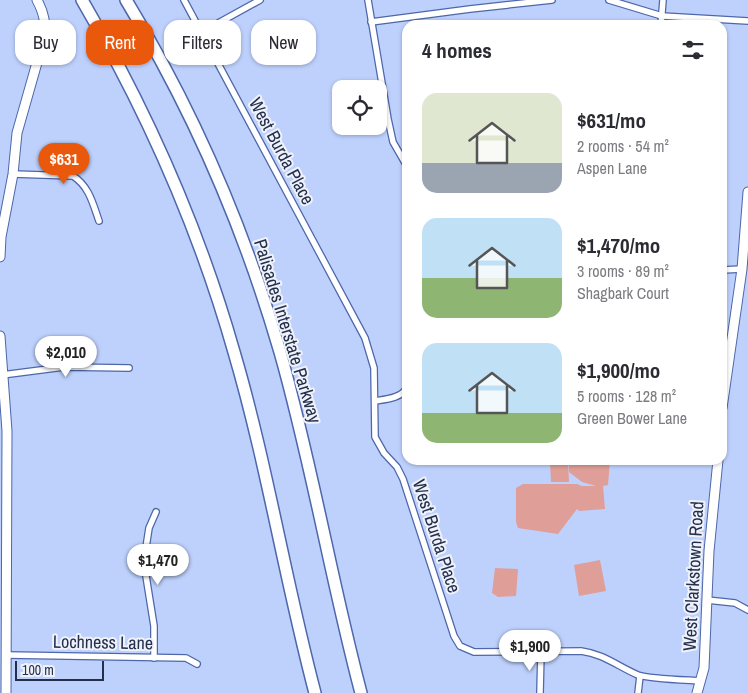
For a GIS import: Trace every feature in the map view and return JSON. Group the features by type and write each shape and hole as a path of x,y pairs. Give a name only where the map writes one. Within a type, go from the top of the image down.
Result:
{"highway":[{"path":"82,0 119,67 157,144 183,204 213,284 246,394 291,596 315,693"},
{"name":"Palisades Interstate Parkway","path":"126,0 163,64 192,122 230,208 256,276 291,394 336,594 361,693"}],"street":[{"path":"0,257 1,237 13,174 16,133 44,38 46,25 37,0"},
{"name":"West Burda Place","path":"184,0 195,20"},
{"path":"224,20 260,0"},
{"path":"368,0 393,142 402,158"},
{"path":"468,0 470,9"},
{"path":"371,22 552,0"},
{"path":"609,0 662,16 748,21"},
{"path":"662,20 663,0"},
{"name":"West Burda Place","path":"220,65 365,338 374,368 376,401 375,437 384,453 397,467 403,479 454,636 460,646 474,652 581,651 605,657 640,676 701,682"},
{"path":"13,174 73,176 81,181 86,189 100,221"},
{"path":"727,374 742,270 748,192"},
{"path":"727,270 742,270"},
{"path":"0,336 1,375 7,431 6,693"},
{"path":"1,375 64,367 128,368"},
{"path":"376,401 390,399 402,394"},
{"name":"West Clarkstown Road","path":"697,693 704,668 711,526 717,465"},
{"path":"154,658 154,626 146,576 145,554 150,528 156,512"},
{"path":"707,600 735,604 748,610"},
{"path":"540,693 541,652"},
{"name":"Lochness Lane","path":"7,655 186,658 197,664"},
{"path":"638,693 640,676"}],"shaded area":[{"path":"550,465 568,465 569,482 551,482"},
{"path":"569,465 610,465 608,485 603,486 605,509 579,511 577,509 558,534 518,528 516,522 516,488 523,484 596,486 582,482 569,472"},
{"path":"600,560 606,591 579,596 574,565"},
{"path":"495,568 518,569 516,596 498,597 492,593"}]}
